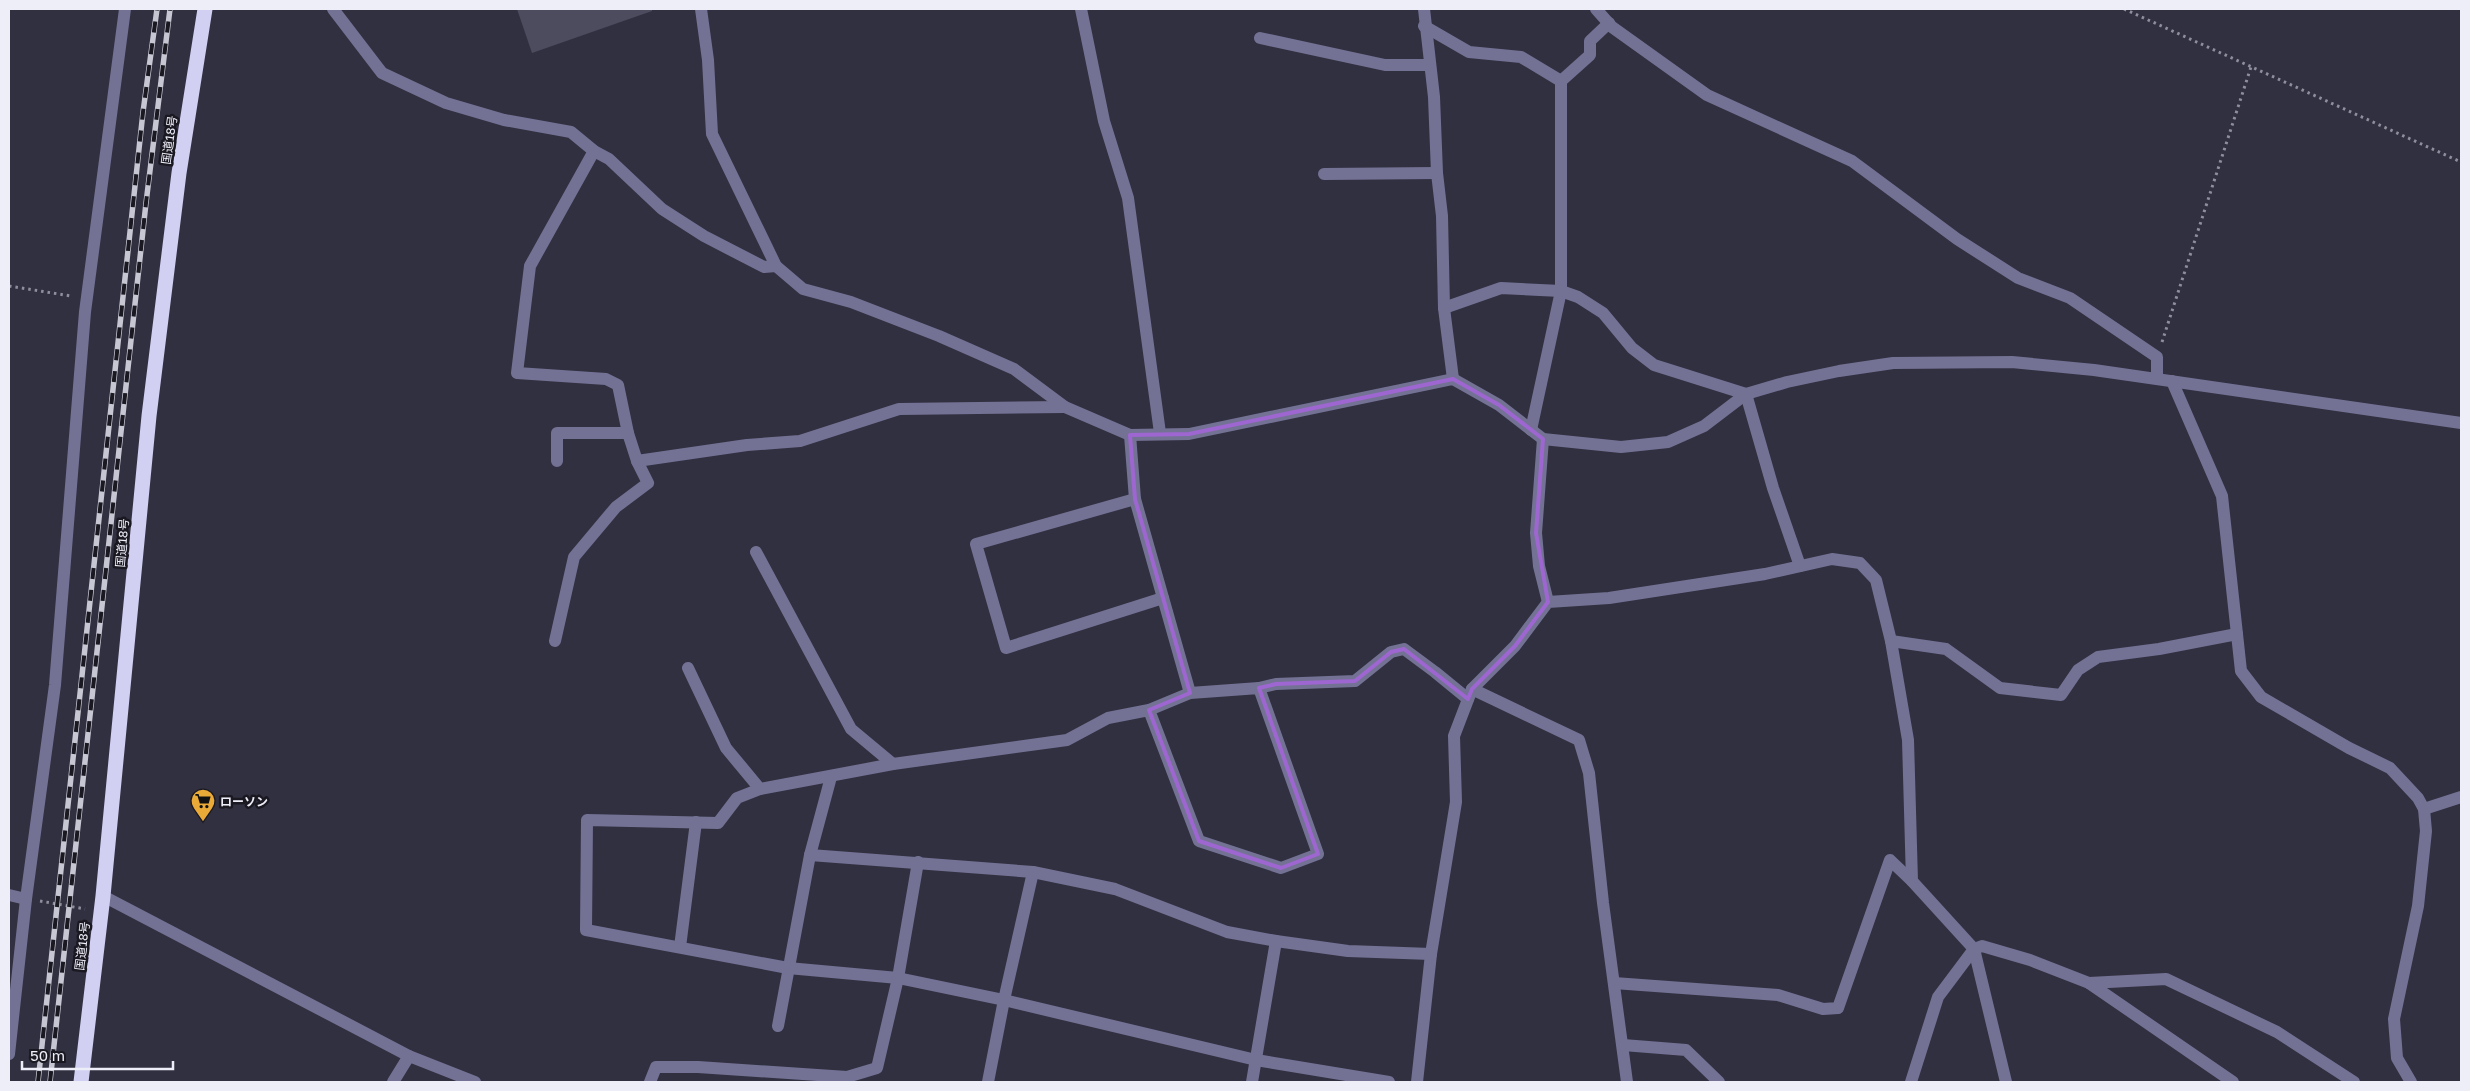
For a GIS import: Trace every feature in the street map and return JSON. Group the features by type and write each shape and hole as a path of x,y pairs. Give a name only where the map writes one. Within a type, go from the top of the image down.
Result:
{"highway":[{"name":"国道18号","path":"81,1082 104,896 149,416 180,173 205,9"}],"street":[{"path":"9,1054 26,898 55,685 87,299 125,9"},
{"path":"333,9 382,72 446,103 504,120 571,132 594,151 609,159 662,209 704,236 764,267 776,266"},
{"path":"702,9 708,60 712,134 776,266 803,289 851,302 930,332 1014,369 1065,406 1130,435 1189,434 1453,380 1499,405 1543,439 1621,447 1668,442 1704,426 1746,394 1830,372 1893,363 2012,362 2157,378 2461,423"},
{"path":"1081,9 1104,122 1128,198 1160,433"},
{"path":"1424,9 1424,26 1435,106 1437,173 1442,216 1444,308 1453,380"},
{"path":"1596,9 1608,22 1707,95 1852,161 1957,238 2010,273 2070,298 2157,357 2157,378"},
{"path":"1531,430 1561,291 1561,81 1590,55 1590,41 1608,22"},
{"path":"1424,26 1469,52 1522,56 1561,81"},
{"path":"1260,38 1385,65 1430,64"},
{"path":"554,641 574,557 616,507 648,483 637,461 628,433 618,385 606,379 517,373 530,266 594,151"},
{"path":"1324,174 1437,173"},
{"path":"1444,308 1501,288 1561,291 1578,298 1603,313 1632,348 1654,365 1746,394"},
{"path":"2172,381 2222,496 2241,671 2261,697 2349,748 2390,768 2418,798 2424,808 2426,831 2418,906 2394,1018 2397,1058 2411,1082"},
{"path":"1746,394 1773,488 1800,566"},
{"path":"637,461 747,445 800,441 899,409 1065,406"},
{"path":"556,461 557,432 628,433"},
{"path":"1130,435 1135,499 1190,693"},
{"path":"1543,439 1536,533 1539,566 1548,602"},
{"path":"1135,499 976,544 1006,648 1163,598"},
{"path":"756,552 851,729 893,764"},
{"path":"1417,1082 1431,954 1456,802 1454,736 1470,694 1515,646 1548,602 1609,598 1765,574 1832,559 1860,563 1876,580 1891,641 1908,740 1912,881"},
{"path":"1891,641 1946,649 2000,688 2061,695 2078,670 2098,656 2159,649 2236,634"},
{"path":"1389,1082 1256,1060 1004,1000 898,978 788,968 586,930 587,820 718,823 737,798 760,789 893,764 1068,740 1108,718 1149,710 1190,693 1259,688 1276,684 1355,681 1391,652 1404,649 1435,672 1470,694 1579,740 1589,773 1627,1082"},
{"path":"688,668 726,748 760,789"},
{"path":"1149,710 1199,841 1281,868 1318,854 1259,688"},
{"path":"778,1026 810,855 831,777"},
{"path":"2424,808 2461,797"},
{"path":"680,947 696,822"},
{"path":"810,855 1033,872 1115,889 1227,932 1348,951 1431,954"},
{"path":"1614,983 1778,995 1823,1009 1838,1008 1890,860 1912,881 1974,949 2006,1082"},
{"path":"650,1082 656,1066 847,1077 877,1068 898,978 918,862"},
{"path":"988,1082 1004,1000 1033,872"},
{"path":"9,895 26,898"},
{"path":"104,896 409,1056 475,1082"},
{"path":"1252,1082 1276,941"},
{"path":"1911,1082 1938,996 1974,949 1982,946 2030,960 2089,983 2233,1082"},
{"path":"2089,983 2166,980 2277,1032 2354,1082"},
{"path":"1623,1045 1686,1050 1719,1082"},
{"path":"393,1082 409,1056"}],"path":[{"path":"2124,9 2461,162"},
{"path":"2157,357 2251,67"},
{"path":"9,286 87,299"},
{"path":"26,898 101,912"}],"highlighted area":[{"path":"1453,379 1499,405 1543,439 1536,533 1548,602 1515,646 1472,689 1468,699 1404,649 1391,652 1355,681 1276,684 1259,688 1318,854 1281,868 1199,841 1149,710 1190,693 1135,499 1130,435 1189,434"}],"building":[{"path":"517,9 652,9 652,11 532,53"}],"railway":[{"path":"38,1082 143,112 157,9"},
{"path":"50,1082 146,203 170,9"}],"place":[{"name":"ローソン","path":"203,822"}]}
